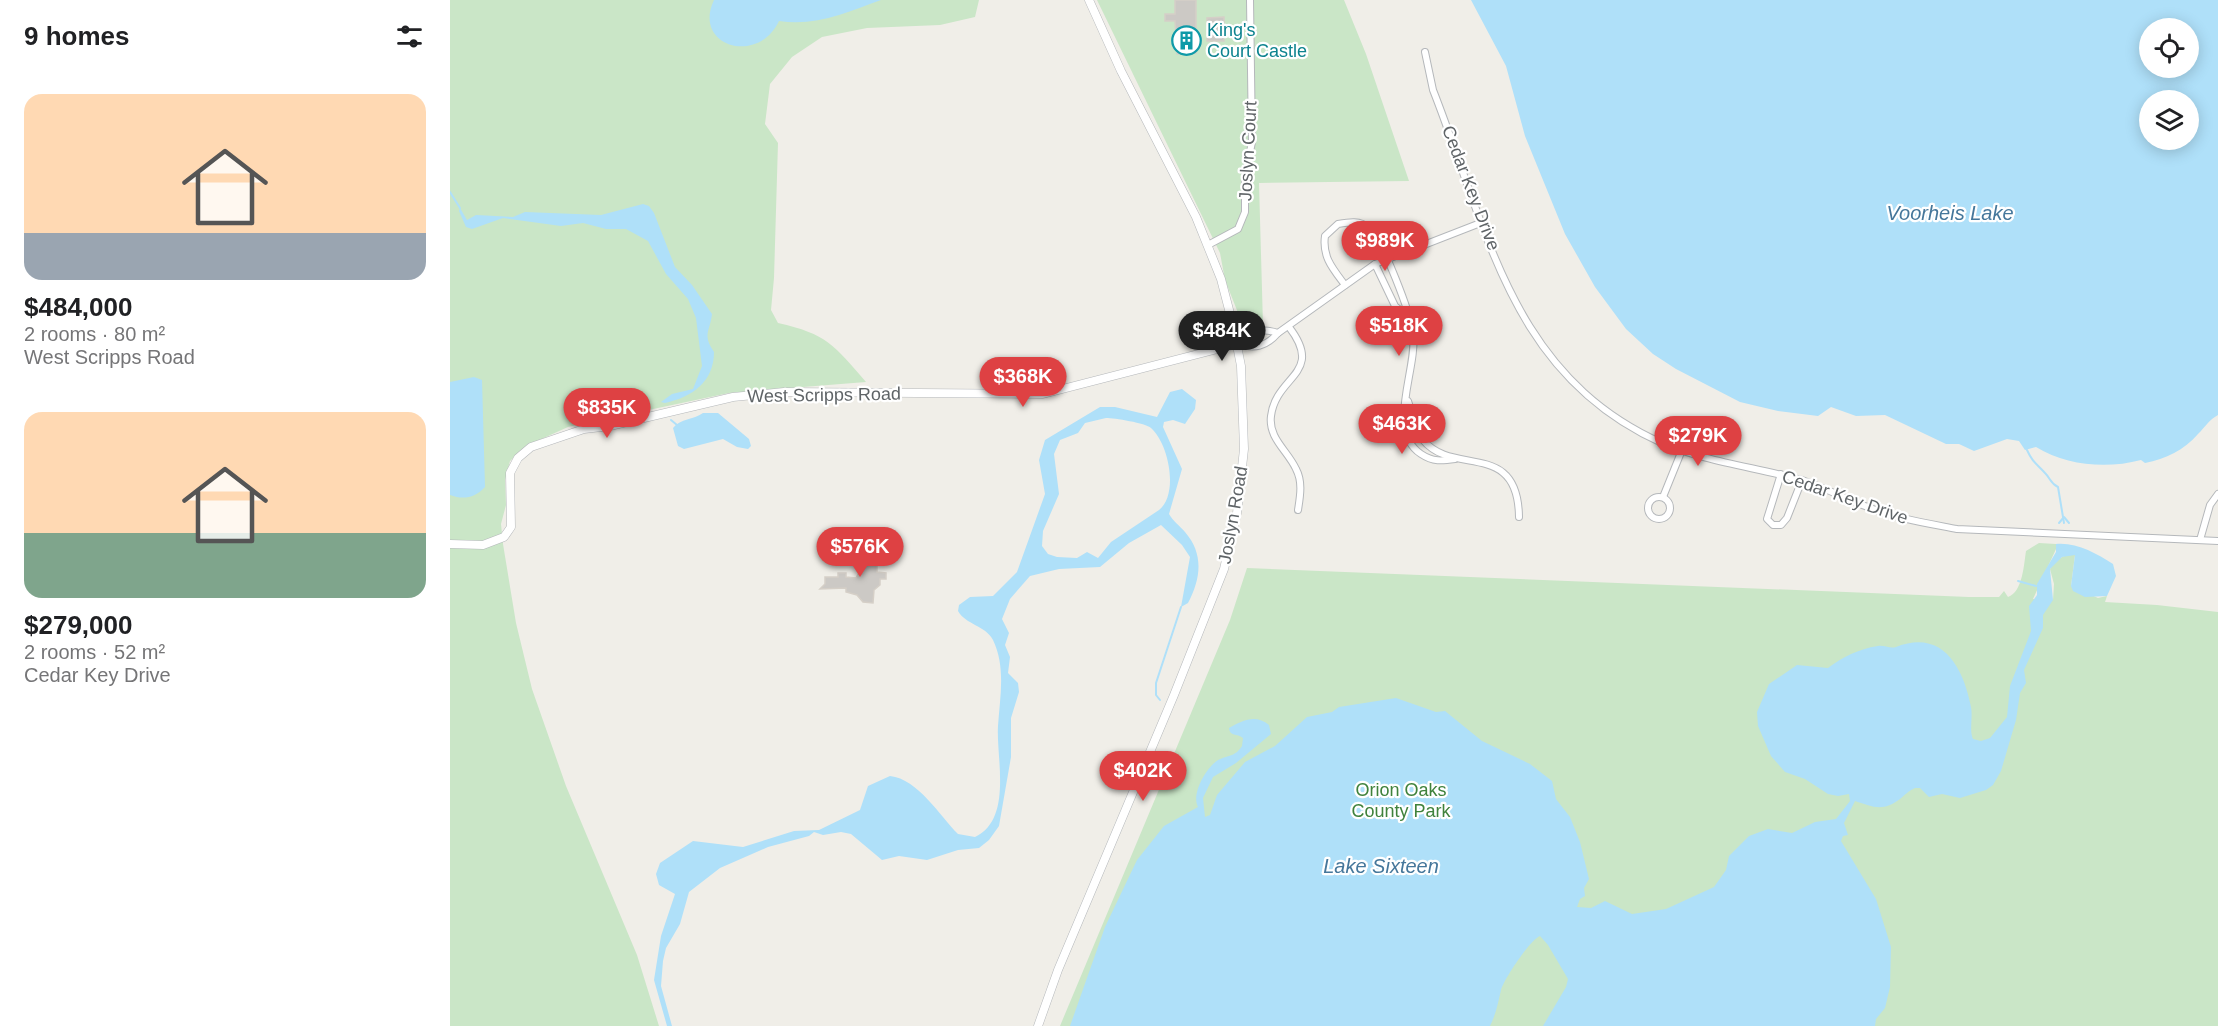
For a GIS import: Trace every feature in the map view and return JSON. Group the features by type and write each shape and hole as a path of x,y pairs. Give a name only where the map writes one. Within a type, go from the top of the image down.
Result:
{"street":[{"name":"Joslyn Road","path":"1038,1026 1058,970 1183,674 1224,569 1237,513 1244,449 1243,388 1237,344 1223,285 1186,196 1121,71 1089,0"},
{"name":"Joslyn Court","path":"1208,245 1238,230 1245,212 1245,177 1252,142 1250,0"},
{"name":"Cedar Key Drive","path":"1425,52 1433,90 1522,317 1567,378 1609,413 1645,434 1682,450 1802,480 1876,510 1957,529 2218,541"},
{"name":"West Scripps Road","path":"450,544 483,545 504,537 512,527 510,473 518,458 531,447 584,429 610,426 733,397 774,393 1015,396 1051,393 1237,344 1252,348 1269,344 1278,333 1386,258 1483,222"},
{"path":"1345,285 1324,252 1325,237 1338,224 1359,223 1369,228 1386,258 1406,303 1406,315 1413,333 1404,419 1405,436 1411,448 1429,460 1455,459 1489,464 1500,470 1515,492 1519,502 1519,517"},
{"path":"1375,264 1395,306 1406,315"},
{"path":"1289,327 1299,340 1304,354 1302,365 1279,395 1270,419 1278,444 1296,468 1299,477 1298,510"},
{"name":"West Scripps Road","path":"1237,344 1248,333 1266,329 1278,333"},
{"path":"1406,398 1423,440 1455,459"},
{"path":"1664,497 1682,450"},
{"path":"1781,474 1768,509 1767,519 1773,525 1781,525 1787,518 1802,480"},
{"path":"2200,540 2210,505 2218,494"}],"green space":[{"path":"450,0 979,0 975,17 940,25 867,28 822,37 792,57 770,84 765,124 778,143 771,310 778,323 808,332 828,343 866,382 729,393 568,427 526,446 510,461 505,480 506,505 501,524 516,623 532,689 566,786 637,955 659,1026 450,1026"},
{"path":"1097,0 1344,0 1366,54 1409,181 1259,183 1263,325 1244,328 1225,280 1220,253"},
{"name":"Orion Oaks County Park","path":"2039,543 2056,544 2056,549 2033,599 2053,600 2054,584 2050,569 2060,558 2075,555 2071,586 2098,598 2107,596 2105,602 2218,612 2218,1026 1060,1026 1230,620 1247,568 1969,597 1999,597 2004,591 2008,597 2013,594 2020,583 2026,551"}],"water":[{"path":"714,0 881,0 844,14 818,20 779,21 769,35 757,43 743,46 730,45 719,39 712,29 710,16"},
{"name":"Voorheis Lake","path":"1471,0 2218,0 2218,415 2187,445 2160,459 2145,463 2141,460 2101,465 2074,462 2036,447 2025,450 2019,441 2007,439 1974,451 1959,444 1946,444 1885,415 1856,416 1831,407 1818,416 1778,411 1740,402 1676,369 1653,354 1626,329 1595,287 1565,234 1525,136 1506,66"},
{"path":"643,204 649,206 654,213 675,267 692,285 712,314 708,341 714,352 713,363 706,380 684,397 665,403 661,402 672,394 693,389 702,366 696,318 688,299 666,274 648,241 626,229 606,229 583,223 561,226 503,218 472,229 466,227 459,211 460,208 467,220 476,215 513,217 525,212 601,215"},
{"path":"474,377 482,380 485,487 473,496 460,497 450,495 450,382"},
{"path":"1182,389 1196,400 1195,409 1185,424 1173,420 1164,422 1163,427 1182,469 1169,514 1191,540 1198,558 1196,584 1188,603 1181,607 1190,557 1182,545 1161,525 1129,543 1100,567 1059,569 1030,576 1010,599 1002,619 1009,633 1005,645 1010,657 1008,673 1018,683 1019,692 1011,718 1011,757 999,826 989,840 979,848 958,850 927,860 899,856 882,860 851,834 841,832 823,835 814,832 809,836 768,847 720,868 689,892 680,924 666,948 661,986 672,1026 667,1026 654,980 661,936 675,894 659,885 656,874 660,863 693,841 743,847 794,831 819,830 860,810 868,786 890,776 910,784 919,791 958,834 975,837 987,828 994,817 1000,787 998,726 1000,661 990,635 961,616 958,611 959,605 970,597 993,596 1017,572 1045,494 1039,460 1045,440 1100,407 1115,407 1157,417 1170,392","holes":["1106,418 1148,426 1157,435 1163,445 1169,469 1169,493 1165,503 1159,510 1111,542 1098,558 1087,552 1077,558 1048,554 1042,546 1043,531 1059,494 1054,454 1060,440 1078,433 1085,423"]},
{"path":"703,413 718,413 749,439 751,446 748,449 737,447 723,439 684,449 678,446 673,428 680,422"},
{"name":"Lake Sixteen","path":"2056,544 2086,549 2100,556 2113,564 2116,576 2107,596 2085,597 2073,591 2071,586 2075,555 2062,557 2050,569 2053,600 2043,615 2043,628 2024,670 2026,683 2020,693 2016,720 2001,771 1993,785 1986,790 1960,798 1942,794 1929,797 1920,788 1915,788 1894,803 1883,807 1855,801 1844,823 1848,835 1843,836 1841,841 1876,899 1891,947 1890,987 1885,1008 1876,1019 1875,1026 1543,1026 1566,987 1568,979 1540,936 1524,952 1507,977 1490,1026 1070,1026 1105,927 1137,860 1164,826 1198,807 1196,795 1209,769 1218,760 1234,754 1242,746 1243,738 1232,734 1229,728 1239,723 1249,719 1259,720 1269,725 1271,734 1236,763 1213,777 1203,798 1205,817 1210,815 1217,795 1245,762 1275,746 1307,717 1332,712 1339,707 1396,698 1436,712 1445,711 1482,741 1530,764 1552,781 1556,799 1570,817 1580,842 1589,879 1584,888 1585,896 1580,899 1577,907 1591,908 1605,901 1632,914 1666,909 1714,887 1726,870 1729,856 1749,836 1768,829 1792,833 1815,822 1836,819 1850,801 1849,794 1838,796 1828,794 1805,779 1785,772 1771,756 1758,726 1757,712 1769,684 1797,665 1828,668 1851,654 1878,646 1894,647 1926,643 1938,647 1956,665 1962,678 1971,707 1973,739 1981,741 1990,738 2007,717 2010,686 2031,631 2029,606 2037,595 2037,584 2056,552"}],"building":[{"name":"King's Court Castle","path":"1175,0 1196,0 1196,53 1177,54 1175,21 1165,21 1165,14 1175,14"},
{"path":"1224,17 1224,41 1207,41 1207,18"},
{"path":"865,541 874,541 874,563 877,563 877,572 886,573 886,579 880,579 880,585 874,590 873,603 863,602 857,595 846,592 846,588 820,589 825,584 825,577 838,577 838,573 846,573 846,577 856,578 859,573 863,572"}],"waterway":[{"path":"450,192 460,208"},
{"path":"671,420 677,425"},
{"path":"2027,450 2033,460 2058,487 2064,523"},
{"path":"2059,523 2064,517 2069,523"},
{"path":"2018,581 2036,586"},
{"path":"1160,700 1156,695 1156,683 1181,607"}],"place":[{"name":"King's Court Castle","path":"1186,40"}]}
